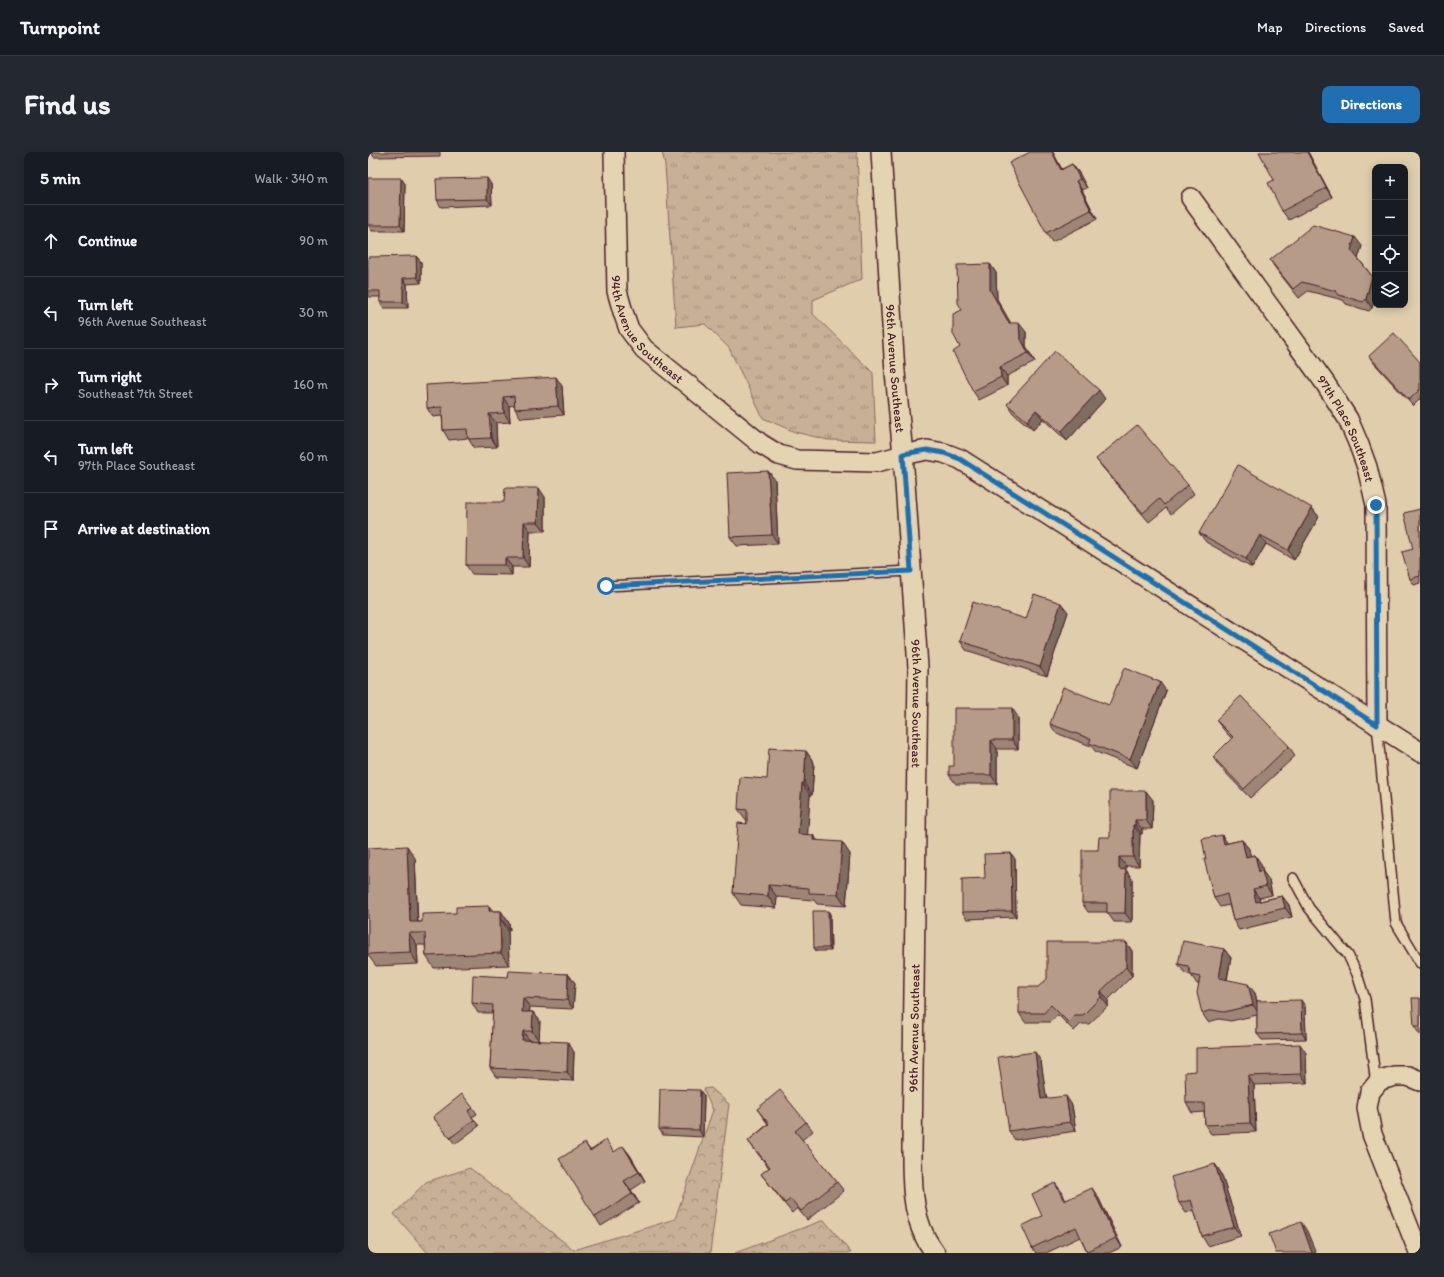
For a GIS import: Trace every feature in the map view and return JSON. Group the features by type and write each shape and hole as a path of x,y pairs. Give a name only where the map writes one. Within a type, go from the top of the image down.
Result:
{"street":[{"name":"94th Avenue Southeast","path":"614,152 617,291 630,329 644,349 761,444 779,455 798,460 876,462 903,454 927,450 944,453 960,459 1420,752"},
{"name":"96th Avenue Southeast","path":"881,152 895,372 903,454 918,667 912,1144 913,1185 917,1213 925,1236 935,1253"},
{"name":"97th Place Southeast","path":"1191,198 1325,383 1348,420 1367,467 1376,505 1377,725"},
{"path":"1419,1253 1372,1134 1367,1108 1370,1092 1380,1080 1395,1076 1408,1076 1420,1081"}],"lane":[{"path":"606,586 911,571"},
{"path":"1377,725 1396,923 1420,963"},
{"path":"1293,878 1309,908 1348,955 1357,974 1365,999 1376,1085"}],"green space":[{"path":"662,152 857,152 862,279 813,300 813,314 873,373 876,441 828,440 795,432 763,418 729,348 705,324 676,327 665,165"},
{"path":"711,1088 729,1104 710,1253 428,1253 394,1214 426,1182 470,1168 574,1250 675,1219 713,1110 703,1089"},
{"path":"824,1220 851,1253 735,1253"}],"building":[{"path":"1030,152 1052,152 1061,170 1072,164 1080,179 1076,181 1091,210 1046,233 1009,163"},
{"path":"1259,152 1307,152 1326,188 1282,211 1268,183 1274,180"},
{"path":"368,178 401,178 400,225 368,225"},
{"path":"487,178 487,199 437,200 436,179"},
{"path":"1313,225 1355,237 1351,250 1372,276 1366,299 1363,302 1339,295 1336,291 1302,282 1293,289 1270,260"},
{"path":"416,256 417,277 403,278 403,302 380,302 380,291 368,291 368,257"},
{"path":"990,264 990,290 1009,323 1019,323 1020,337 1028,353 1000,367 1001,377 973,391 953,352 960,347 953,334 953,314 962,310 958,303 957,265"},
{"path":"1394,333 1420,362 1420,389 1409,400 1369,356"},
{"path":"1055,351 1099,390 1061,432 1036,410 1027,421 1007,404"},
{"path":"556,377 558,406 515,409 514,396 503,397 504,413 489,414 491,438 468,439 467,429 443,430 442,407 427,408 426,385"},
{"path":"1137,425 1188,485 1164,505 1159,499 1143,513 1096,459"},
{"path":"1238,465 1312,508 1288,550 1260,535 1246,559 1199,533"},
{"path":"768,471 772,535 730,537 727,473"},
{"path":"505,488 539,488 538,522 524,522 523,558 505,558 505,565 466,565 467,502 504,502"},
{"path":"1420,509 1420,576 1410,579 1402,552 1413,549 1404,513"},
{"path":"1034,594 1061,603 1040,667 960,641 973,602 1026,619"},
{"path":"1124,668 1160,682 1130,759 1089,743 1091,739 1050,724 1063,687 1109,705"},
{"path":"1241,696 1289,746 1244,789 1213,757 1233,737 1216,720"},
{"path":"954,708 1012,708 1012,740 991,740 991,775 949,775 949,766 954,766"},
{"path":"769,748 806,751 798,834 813,835 813,840 842,842 838,894 809,893 809,888 768,885 768,896 733,893 738,823 747,824 747,810 738,809 740,777 767,779"},
{"path":"1110,791 1146,791 1146,820 1135,820 1135,825 1133,825 1133,857 1119,857 1119,869 1126,870 1125,913 1107,913 1107,903 1082,903 1082,850 1098,850 1099,837 1110,837"},
{"path":"1222,835 1224,844 1242,840 1246,857 1255,855 1259,872 1262,871 1266,886 1253,889 1256,902 1282,896 1285,908 1233,920 1227,894 1214,898 1204,859 1206,859 1202,839"},
{"path":"407,846 410,922 422,922 422,914 456,913 456,907 489,906 489,911 501,911 501,953 426,956 425,933 409,933 410,952 368,954 368,848"},
{"path":"1011,853 1012,911 962,912 962,879 985,878 984,854"},
{"path":"813,911 828,911 829,948 814,948"},
{"path":"1183,941 1224,949 1219,978 1248,984 1253,1005 1224,1012 1212,1010 1202,1013 1197,993 1200,977 1191,975 1188,966 1178,964"},
{"path":"1047,942 1126,942 1126,967 1101,991 1101,997 1083,1015 1075,1015 1068,1022 1051,1005 1044,1013 1019,1013 1019,987 1038,987 1047,979"},
{"path":"509,971 568,974 567,1000 523,998 522,1012 533,1012 532,1031 523,1031 522,1040 568,1042 567,1072 490,1068 493,1005 472,1003 473,975 508,977"},
{"path":"1412,998 1420,998 1420,1026 1414,1026"},
{"path":"1301,1000 1302,1033 1257,1034 1257,1001"},
{"path":"1300,1044 1301,1074 1248,1076 1250,1123 1205,1125 1204,1103 1186,1103 1185,1072 1196,1071 1196,1048"},
{"path":"1035,1052 1041,1099 1066,1096 1070,1122 1009,1131 998,1057"},
{"path":"660,1089 700,1090 699,1130 659,1129"},
{"path":"780,1090 806,1122 795,1131 837,1182 801,1211 791,1199 785,1203 761,1174 770,1167 748,1141 769,1124 757,1109"},
{"path":"462,1094 473,1108 468,1111 474,1120 450,1138 433,1117"},
{"path":"606,1140 614,1152 623,1146 639,1172 624,1181 632,1194 595,1217 559,1159 585,1143 590,1151"},
{"path":"1215,1164 1234,1227 1202,1236 1191,1200 1179,1203 1171,1177"},
{"path":"1055,1183 1064,1201 1092,1188 1116,1238 1087,1251 1076,1227 1032,1248 1022,1226 1042,1216 1032,1194"},
{"path":"1301,1222 1312,1253 1276,1253 1269,1234"}],"route":[{"path":"606,586 911,571 903,454 927,450 944,453 960,459 1377,725 1376,505"}]}
